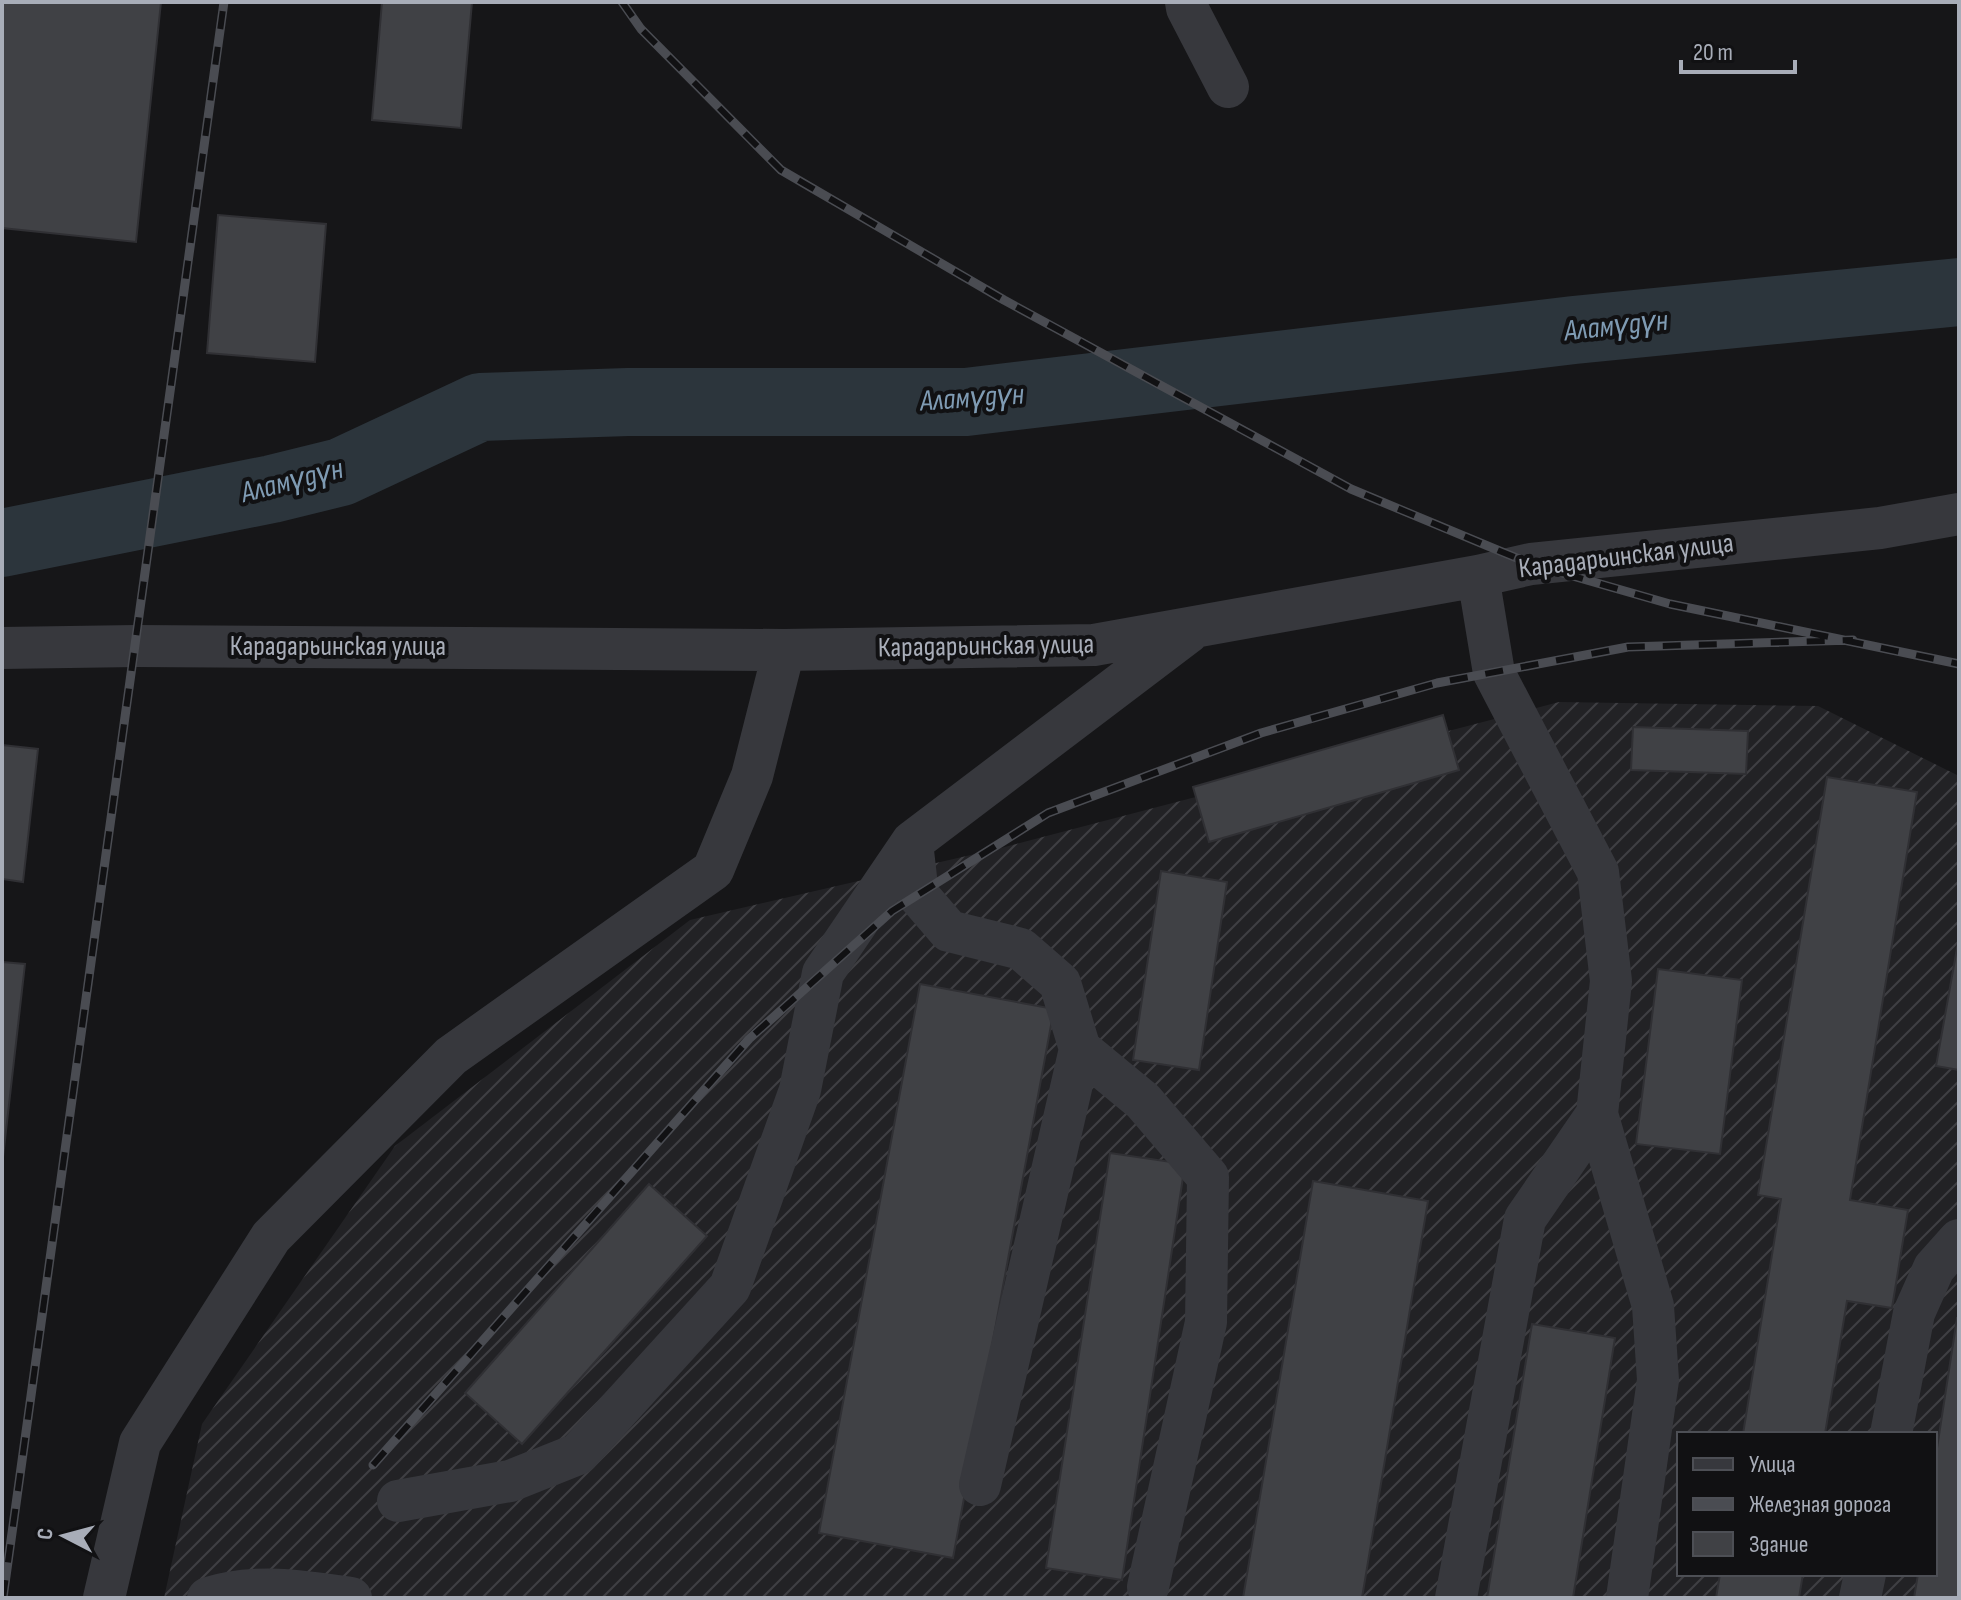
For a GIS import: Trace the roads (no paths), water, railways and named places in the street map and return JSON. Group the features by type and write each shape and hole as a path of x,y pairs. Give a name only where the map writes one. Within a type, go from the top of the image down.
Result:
{"street":[{"path":"1186,2 1228,87"},
{"name":"Карадарьинская улица","path":"2,648 183,646 784,650 1094,645 1531,564 1880,528 1959,514"},
{"path":"1478,576 1494,673 1598,872 1611,981 1597,1114 1653,1306 1658,1380 1627,1598"},
{"path":"398,1501 510,1481 578,1454 730,1287 800,1090 823,973 912,842 1196,626"},
{"path":"104,1598 140,1443 271,1237 451,1056 713,870 752,776 784,650"},
{"path":"912,842 918,895 949,931 1021,949 1060,983 1080,1049 980,1485"},
{"path":"1080,1049 1143,1101 1208,1177 1206,1322 1148,1587"},
{"path":"1456,1598 1525,1219 1597,1114"},
{"path":"1891,1432 1914,1313 1934,1268 1959,1240"},
{"path":"1860,1598 1865,1576"},
{"path":"208,1598 227,1592 293,1589 351,1598"}],"waterway":[{"name":"Аламүдүн","path":"2,543 272,489 341,472 480,407 628,402 966,402 1574,330 1959,292"}],"railway":[{"path":"3,1598 224,2"},
{"path":"622,2 641,29 781,170 1004,300 1351,489 1531,564 1670,604 1959,664"},
{"path":"373,1465 749,1039 892,911 1048,813 1261,733 1437,683 1628,647 1853,640"}]}
